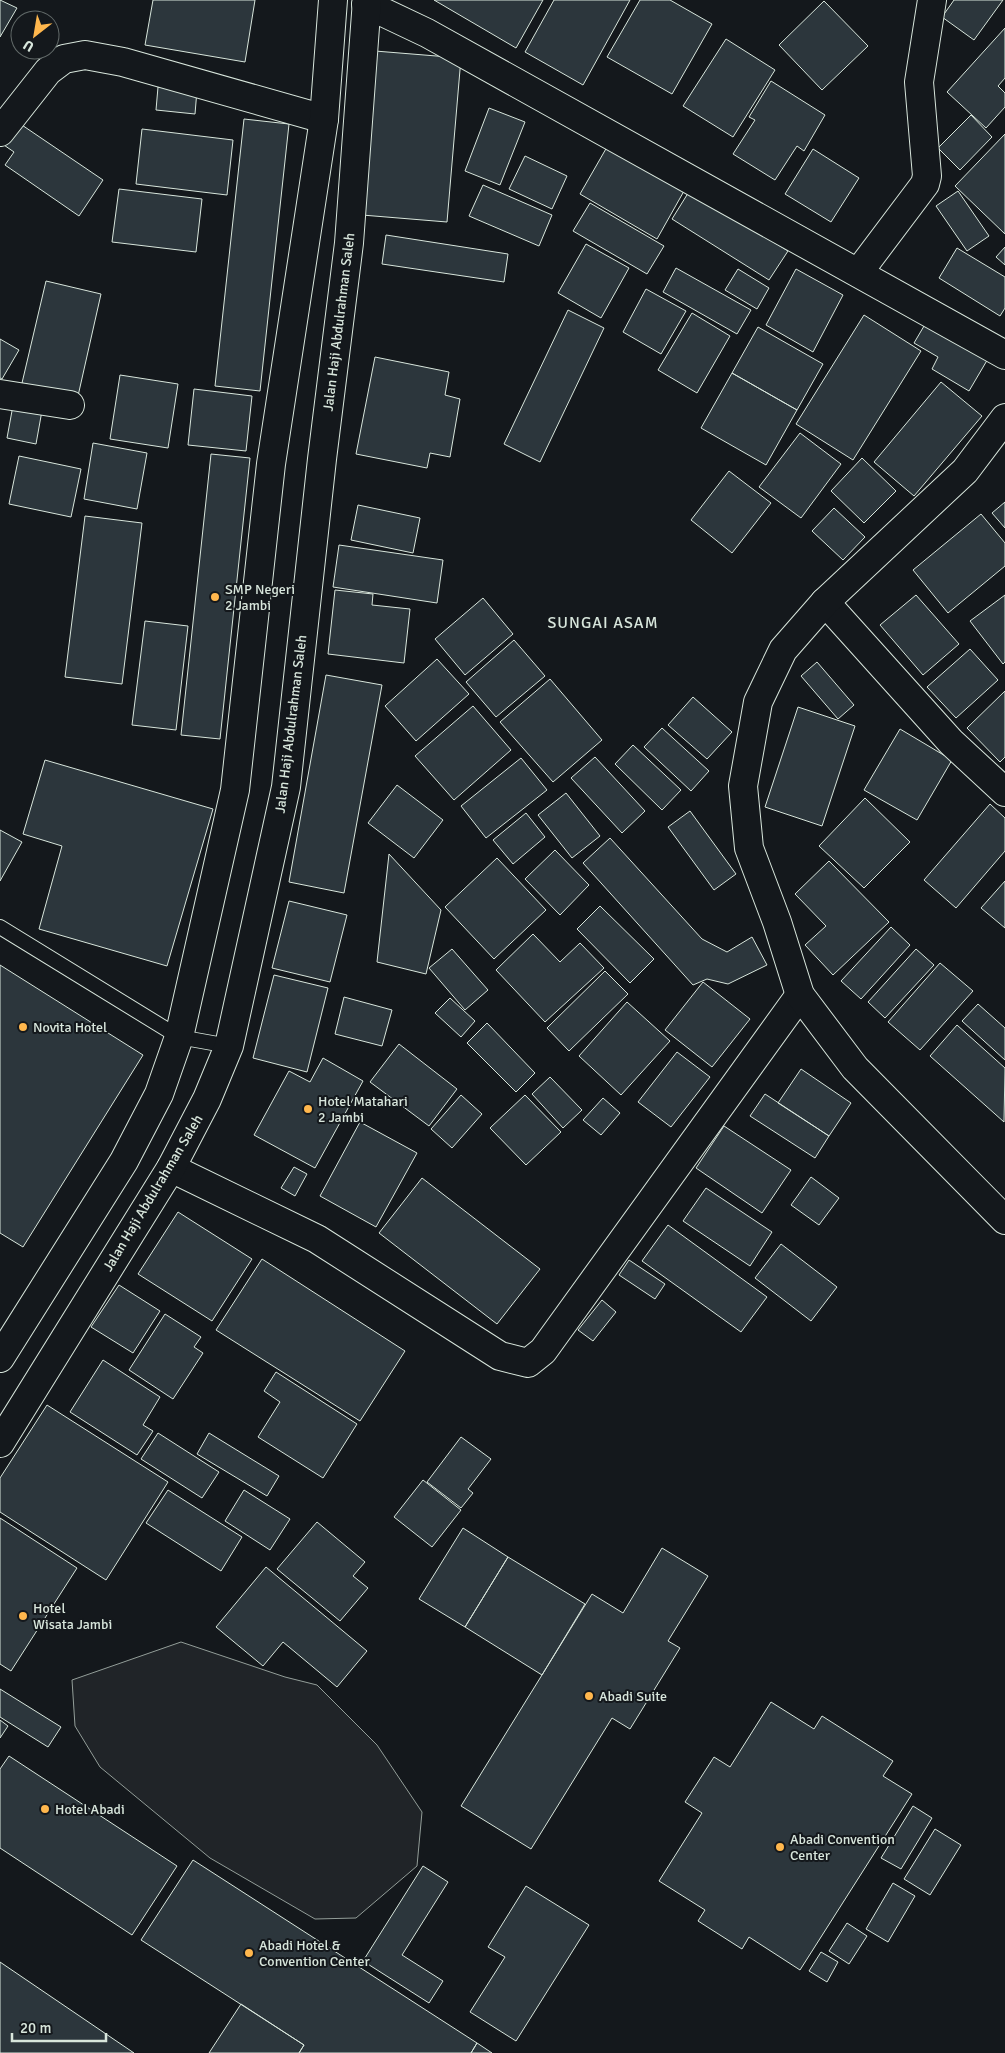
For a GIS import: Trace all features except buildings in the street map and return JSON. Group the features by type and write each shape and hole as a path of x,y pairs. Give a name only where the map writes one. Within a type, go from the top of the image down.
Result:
{"main road":[{"path":"4,1341 124,1161 159,1094 179,1037 235,790 271,464 324,119 333,0"},
{"path":"858,273 925,184 927,176 919,82 932,0"},
{"path":"367,2 427,33 1005,355"},
{"name":"Jalan Haji Abdulrahman Saleh","path":"0,1443 171,1168 207,1099 230,1046 286,787 322,459 349,243 367,2"},
{"path":"4,121 48,71 64,59 85,55 123,62 324,119"},
{"path":"0,394 70,405"},
{"path":"1000,433 964,471 825,602 784,650 758,702 743,786 749,848 777,922 800,995 855,1068 1005,1220"},
{"path":"825,602 950,742 1005,792"},
{"path":"171,1168 317,1238 500,1356 528,1363 544,1351 800,995"}],"lane":[{"path":"0,927 179,1037 230,1046"}],"shaded area":[{"path":"181,1642 285,1677 317,1685 377,1745 422,1812 417,1866 356,1918 315,1919 210,1858 100,1767 75,1726 72,1680"}],"place":[{"name":"SMP Negeri 2 Jambi","path":"215,597"},
{"name":"Novita Hotel","path":"23,1027"},
{"name":"Hotel Matahari 2 Jambi","path":"308,1109"},
{"name":"Hotel Wisata Jambi","path":"23,1616"},
{"name":"Abadi Suite","path":"589,1696"},
{"name":"Hotel Abadi","path":"45,1809"},
{"name":"Abadi Convention Center","path":"780,1847"},
{"name":"Abadi Hotel & Convention Center","path":"249,1953"}],"district":[{"name":"SUNGAI ASAM","path":"603,623"}]}
